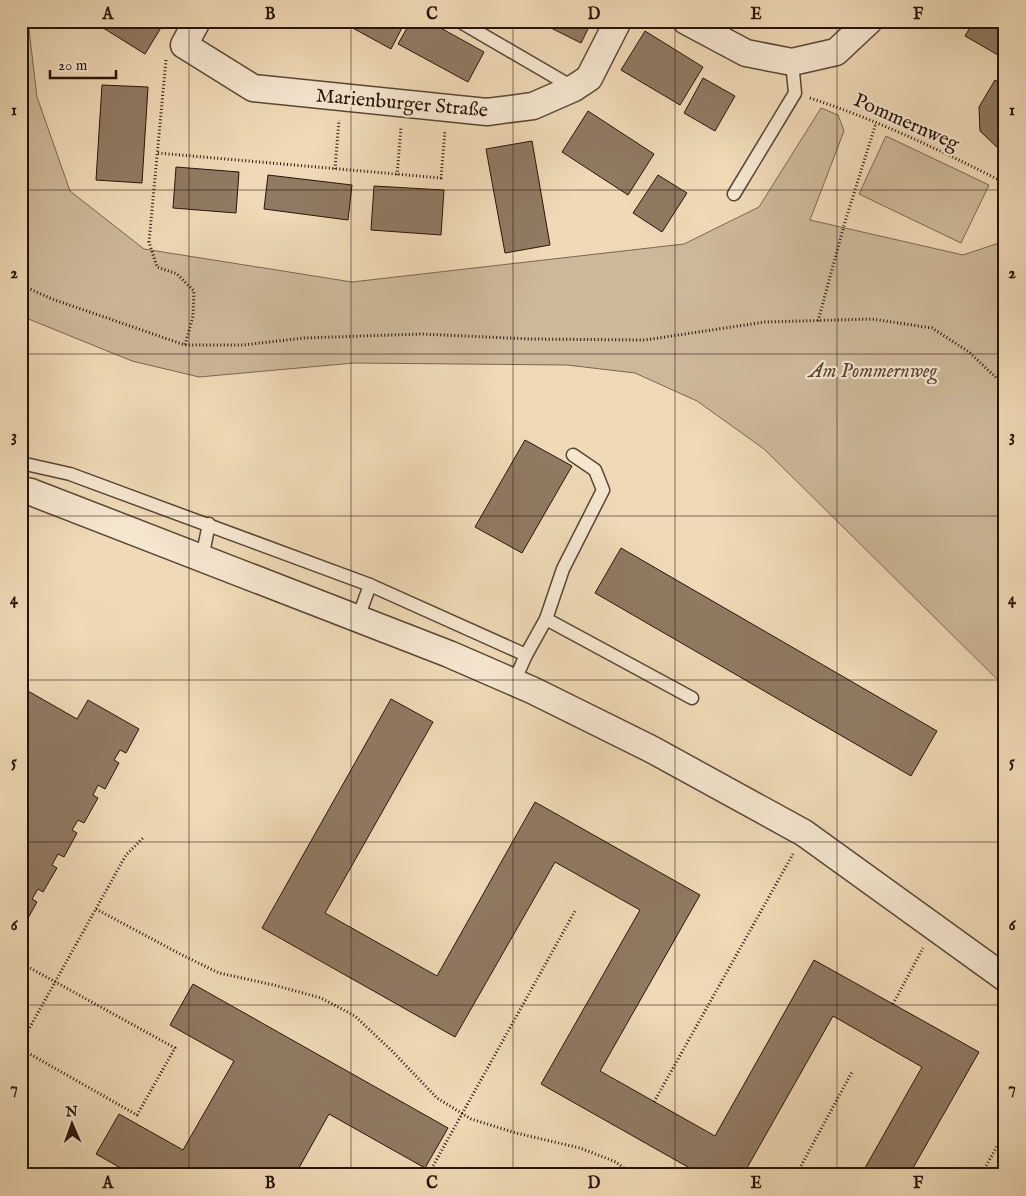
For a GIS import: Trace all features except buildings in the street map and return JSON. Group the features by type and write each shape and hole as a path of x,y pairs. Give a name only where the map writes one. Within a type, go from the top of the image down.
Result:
{"street":[{"path":"184,45 197,21"},
{"name":"Marienburger Straße","path":"184,45 253,88 487,112 533,106 574,88 589,78 618,21"},
{"path":"686,21 746,53 792,62 836,52 870,21"},
{"path":"21,490 31,492 449,654 514,682 651,749 804,833 1005,978"}],"lane":[{"path":"459,21 574,88"},
{"path":"734,194 795,93 792,62"},
{"path":"514,682 546,619 563,569 603,490 595,470 573,455"},
{"path":"21,463 70,474 370,585 526,656"},
{"path":"202,558 209,524"},
{"path":"358,618 370,585"},
{"path":"546,619 692,698"}],"path":[{"path":"184,45 166,56 149,242 157,267 177,274 194,291 193,316 185,345"},
{"name":"Pommernweg","path":"795,93 876,123 962,161 1005,183"},
{"path":"335,169 340,97"},
{"path":"397,175 404,103"},
{"path":"158,153 441,178 446,108"},
{"path":"818,321 845,222 876,123"},
{"path":"21,285 52,299 185,345 243,345 304,338 422,334 531,339 645,340 765,322 872,319 932,328 969,352 1005,386"},
{"path":"654,1102 804,833"},
{"path":"21,1043 126,855 143,838"},
{"path":"96,909 219,973 321,998 354,1016 392,1051 437,1098 471,1119 516,1133 580,1148 616,1162 633,1175"},
{"path":"428,1175 575,911"},
{"path":"893,1004 935,926"},
{"path":"21,963 175,1048 137,1115 21,1049"},
{"path":"796,1175 852,1072"},
{"path":"981,1175 1005,1132"}],"green space":[{"name":"Am Pommernweg","path":"21,21 28,21 37,97 70,191 144,249 352,282 684,244 759,207 821,108 838,115 844,131 810,220 963,255 1005,241 1005,687 764,449 697,401 635,373 567,365 354,363 199,377 132,361 21,316"},
{"path":"886,136 989,185 961,243 859,194"}]}
